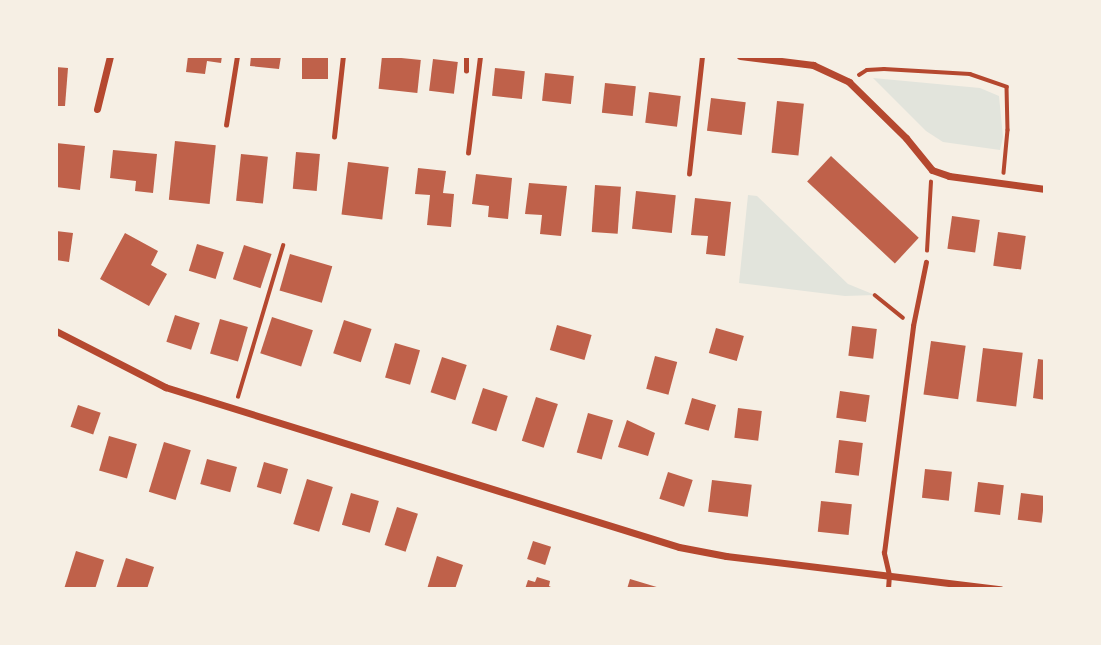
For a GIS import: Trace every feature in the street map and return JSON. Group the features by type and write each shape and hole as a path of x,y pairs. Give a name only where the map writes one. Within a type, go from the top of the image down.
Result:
{"street":[{"path":"97,109 110,56"},
{"path":"740,56 814,60 849,82 906,138 932,170 949,176 1045,189"},
{"path":"56,331 165,387 679,547 726,556 1000,589"}],"lane":[{"path":"226,125 237,56"},
{"path":"334,137 343,56"},
{"path":"466,71 467,56"},
{"path":"468,153 480,56"},
{"path":"689,174 702,56"},
{"path":"888,589 889,575 884,553 913,326 926,262"}],"path":[{"path":"849,82 866,70 884,69 970,74 1007,87 1008,130 1003,184"},
{"path":"926,262 932,170"},
{"path":"234,409 284,246"},
{"path":"875,295 913,326"}],"shaded area":[{"path":"873,78 980,88 999,96 1003,137 1000,150 943,142 926,131"},
{"path":"748,195 757,196 848,284 875,295 845,296 739,283"}],"building":[{"path":"188,56 222,56 221,63 207,61 205,74 186,72"},
{"path":"251,56 281,56 279,69 250,66"},
{"path":"302,56 328,56 328,79 302,79"},
{"path":"382,56 421,60 417,93 379,89"},
{"path":"433,59 458,62 454,94 429,91"},
{"path":"56,67 68,68 65,106 56,106"},
{"path":"495,68 525,71 522,99 492,96"},
{"path":"545,73 574,76 571,104 542,101"},
{"path":"605,83 636,86 633,116 602,113"},
{"path":"649,92 681,96 677,127 645,123"},
{"path":"711,98 746,102 742,135 707,131"},
{"path":"777,101 804,104 798,156 772,153"},
{"path":"175,141 216,145 210,204 169,200"},
{"path":"56,143 85,146 80,190 56,187"},
{"path":"113,150 157,154 153,193 135,191 136,181 110,178"},
{"path":"296,152 320,154 317,191 293,189"},
{"path":"241,154 268,157 263,204 236,201"},
{"path":"831,156 919,238 895,263 807,182"},
{"path":"348,162 389,167 382,220 342,215"},
{"path":"418,168 446,171 443,193 454,194 451,227 427,225 430,195 415,194"},
{"path":"476,174 512,178 508,219 488,217 489,206 472,204"},
{"path":"529,183 567,186 561,236 540,234 542,215 525,214"},
{"path":"595,185 621,187 618,234 592,232"},
{"path":"636,191 676,195 672,233 632,229"},
{"path":"695,198 731,202 725,256 706,254 708,236 691,235"},
{"path":"952,216 980,220 975,253 947,249"},
{"path":"56,231 73,233 69,262 56,260"},
{"path":"998,232 1026,236 1021,270 993,266"},
{"path":"125,233 158,251 151,265 167,274 149,306 100,279"},
{"path":"197,244 224,252 216,279 189,271"},
{"path":"244,245 272,254 260,288 233,279"},
{"path":"290,254 332,266 322,303 280,291"},
{"path":"175,315 200,323 191,350 166,342"},
{"path":"272,317 313,330 301,366 260,353"},
{"path":"220,319 248,327 238,362 210,354"},
{"path":"344,320 372,329 361,362 333,353"},
{"path":"557,325 592,335 584,360 550,350"},
{"path":"852,326 877,329 873,359 848,356"},
{"path":"716,328 744,336 737,361 709,353"},
{"path":"931,341 966,346 958,399 923,394"},
{"path":"395,343 420,350 410,385 385,378"},
{"path":"983,348 1023,353 1016,406 976,402"},
{"path":"655,356 677,362 668,395 646,389"},
{"path":"442,357 467,365 455,400 431,392"},
{"path":"1038,359 1045,360 1045,400 1033,398"},
{"path":"483,388 508,396 496,431 472,423"},
{"path":"840,391 870,395 866,422 836,418"},
{"path":"536,397 558,404 544,448 522,441"},
{"path":"692,398 716,405 709,431 685,424"},
{"path":"78,405 101,413 93,435 71,427"},
{"path":"738,408 762,411 758,441 734,438"},
{"path":"588,413 613,420 602,460 577,452"},
{"path":"627,420 655,433 648,456 618,447"},
{"path":"109,436 137,444 127,479 99,471"},
{"path":"839,440 863,443 859,476 835,473"},
{"path":"164,442 191,450 176,500 149,492"},
{"path":"207,459 237,467 230,492 200,484"},
{"path":"264,462 288,469 281,494 257,487"},
{"path":"925,469 952,472 949,501 922,498"},
{"path":"668,472 693,480 684,507 659,499"},
{"path":"307,479 333,487 319,532 293,524"},
{"path":"712,480 752,485 748,517 708,512"},
{"path":"978,482 1004,485 1000,515 974,512"},
{"path":"351,493 379,501 370,533 342,525"},
{"path":"1021,493 1045,496 1042,523 1018,520"},
{"path":"821,501 852,504 849,535 818,532"},
{"path":"397,507 418,514 406,552 385,545"},
{"path":"533,541 551,547 545,565 527,559"},
{"path":"76,551 104,560 95,589 64,589"},
{"path":"437,556 463,565 455,589 427,589"},
{"path":"126,558 154,567 147,589 116,589"},
{"path":"537,577 550,581 549,586 555,589 525,589 528,580 535,582"},
{"path":"630,579 660,588 627,589"}]}
